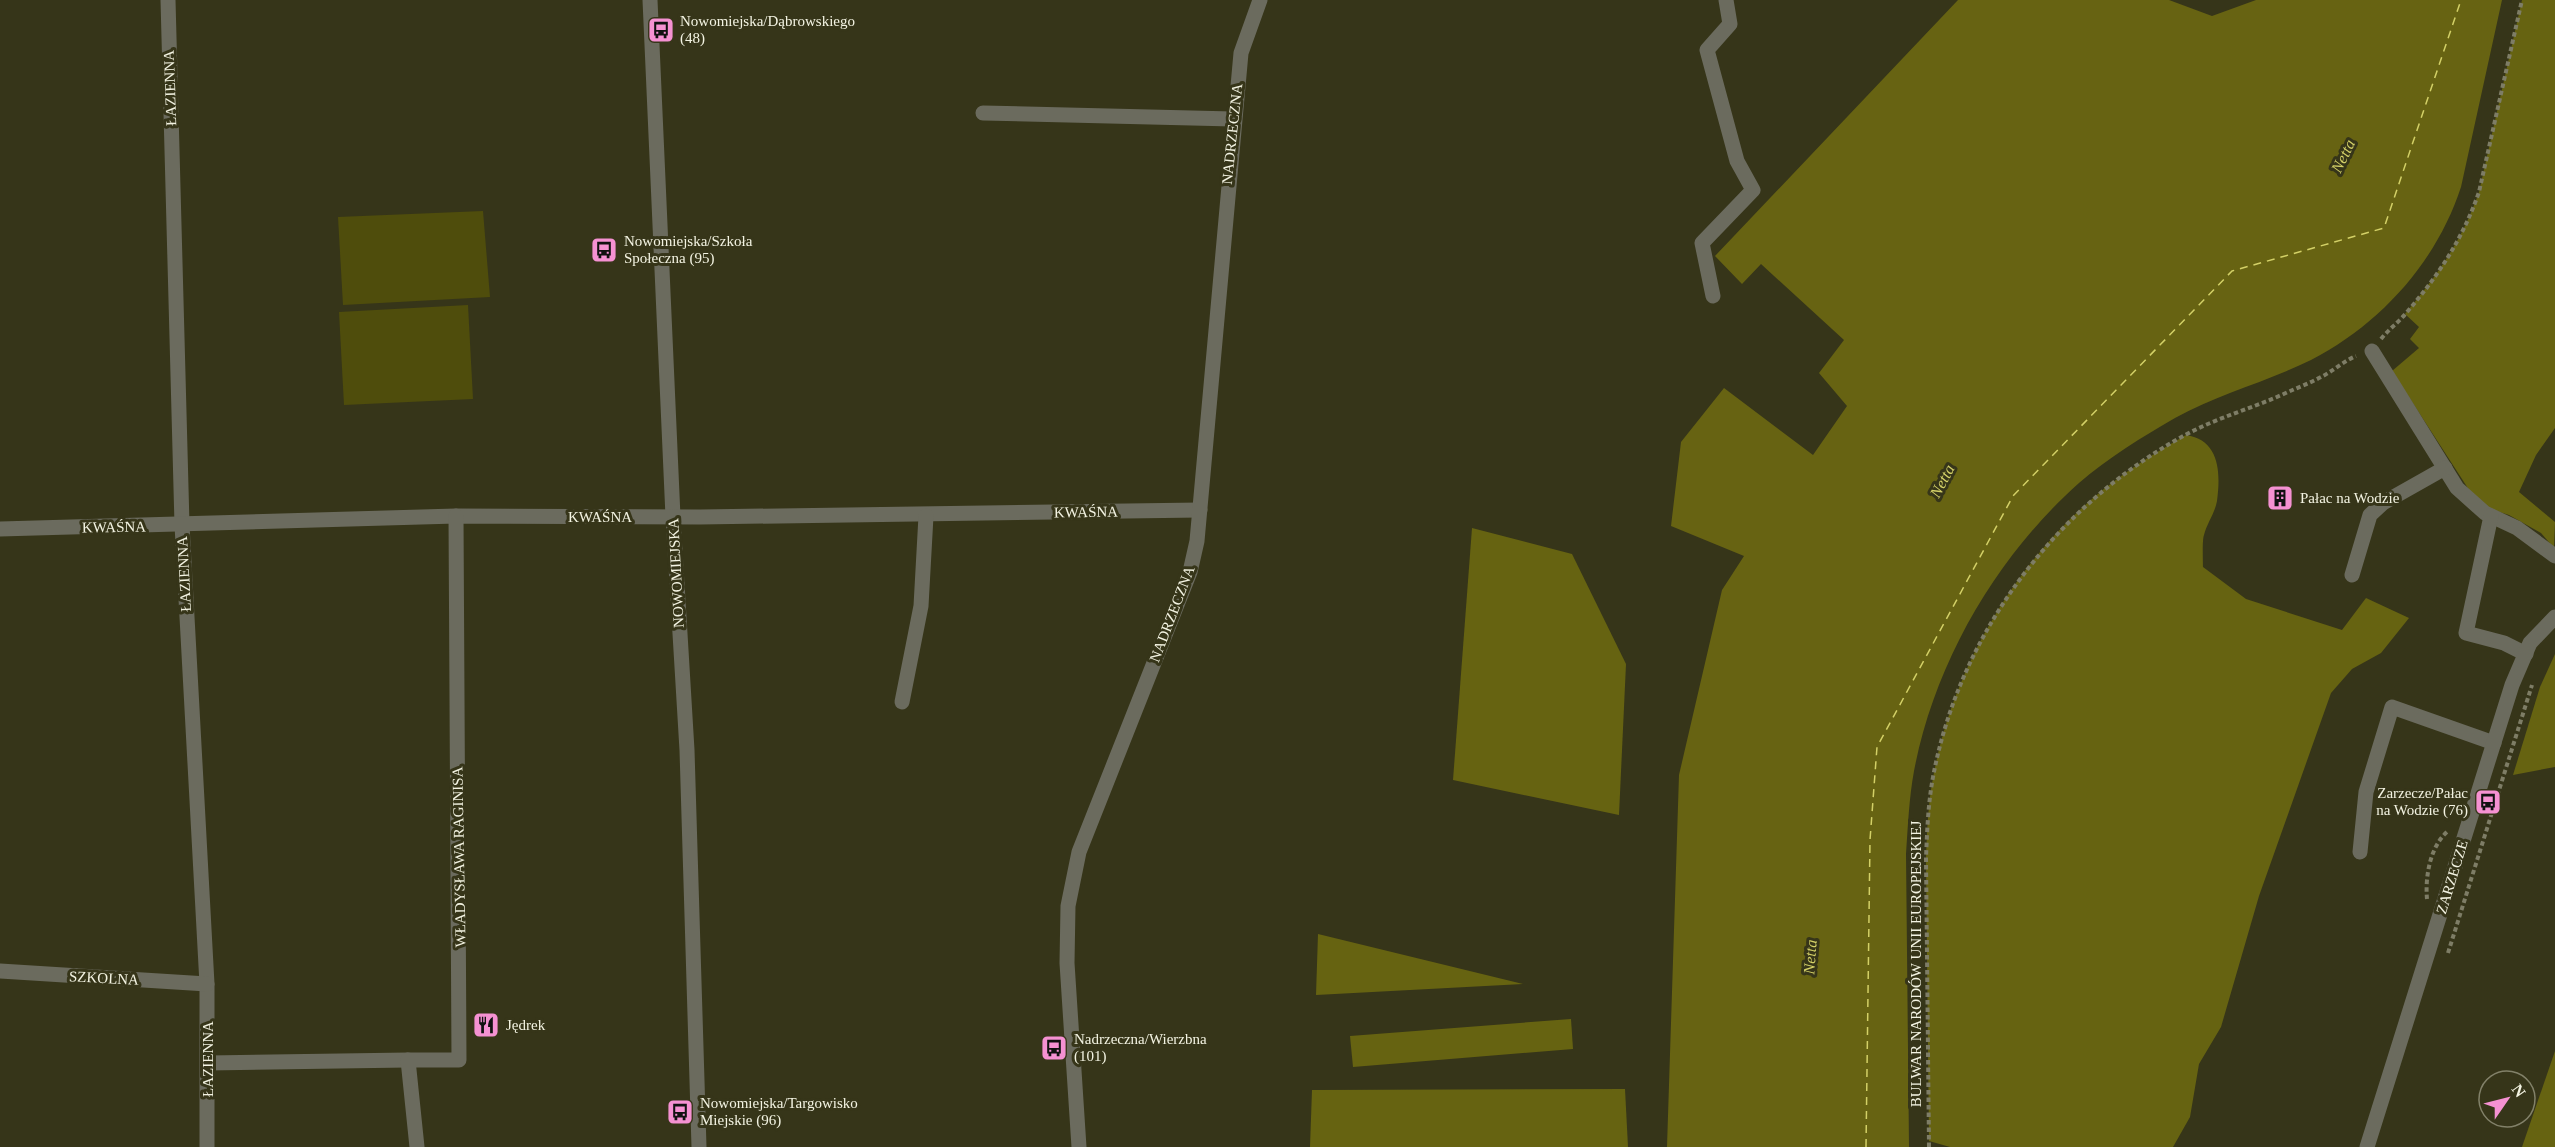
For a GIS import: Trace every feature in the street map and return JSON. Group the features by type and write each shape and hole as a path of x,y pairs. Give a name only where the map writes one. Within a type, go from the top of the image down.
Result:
{"street":[{"name":"ŁAZIENNA","path":"168,0 182,525 207,984 207,1147"},
{"name":"NOWOMIEJSKA","path":"650,0 673,517 687,750 699,1147"},
{"name":"NADRZECZNA","path":"1079,1147 1067,963 1068,906 1079,852 1190,572 1197,541 1240,53 1260,0"},
{"path":"1713,296 1702,243 1753,190 1737,161 1707,50 1730,24 1726,0"},
{"path":"983,113 1233,119"},
{"path":"2372,351 2457,488 2485,513 2517,528 2555,556"},
{"path":"2352,575 2370,515 2383,502 2445,468"},
{"name":"KWAŚNA","path":"0,530 456,516 926,516 1200,510"},
{"name":"WŁADYSŁAWA RAGINISA","path":"408,1060 459,1060 456,516"},
{"path":"902,702 921,606 926,516"},
{"path":"2491,516 2466,633 2504,643 2526,654"},
{"name":"ZARZECZE","path":"2367,1147 2512,686 2530,643 2555,616"},
{"path":"2360,852 2366,792 2392,707 2494,743"},
{"name":"SZKOLNA","path":"0,971 207,984"},
{"path":"208,1063 408,1060 417,1147"}],"path":[{"path":"2372,351 2435,278 2455,249 2469,222 2479,192 2522,0"},
{"name":"BULWAR NARODÓW UNII EUROPEJSKIEJ","path":"1929,1147 1926,859 1928,814 1940,746 1952,707 1991,623 2048,543 2070,519 2118,479 2153,454 2207,424 2242,408 2284,394 2320,377 2352,358 2372,351"},
{"path":"2444,964 2467,898 2533,682"}],"shaded area":[{"path":"2522,0 2555,0 2555,428 2536,455 2519,492 2555,522 2554,548 2541,533 2509,515 2487,508 2473,496 2392,371 2419,348 2410,339 2419,327 2405,314 2457,242 2479,192"},
{"path":"483,211 490,297 343,305 338,217"},
{"path":"468,305 473,399 344,405 339,312"},
{"path":"2186,435 2205,443 2211,450 2218,468 2217,501 2203,538 2203,567 2246,599 2342,630 2366,598 2409,618 2381,653 2352,669 2331,693 2259,896 2221,1027 2199,1064 2190,1117 2173,1147 1950,1147 1929,1141 1927,828 1933,778 1954,700 1989,625 2011,590 2036,557 2063,527 2103,490"},
{"path":"1472,528 1572,554 1626,664 1619,815 1453,780"},
{"path":"2555,654 2555,767 2513,775 2540,687"},
{"path":"1318,934 1523,984 1316,995"},
{"path":"1571,1019 1573,1049 1353,1067 1350,1036"},
{"path":"2555,1051 2555,1147 2522,1147 2528,1129 2537,1129 2537,1103"},
{"path":"1625,1089 1628,1147 1310,1147 1312,1090"}],"water":[{"name":"Netta","path":"1958,0 2169,0 2212,16 2256,0 2502,0 2461,187 2451,214 2437,240 2403,288 2361,328 2337,345 2294,368 2208,402 2175,418 2126,448 2090,474 2049,512 2021,544 1973,614 1937,690 1914,771 1910,802 1906,854 1909,1147 1667,1147 1679,775 1722,590 1744,556 1671,526 1681,442 1724,388 1813,455 1847,406 1819,373 1844,340 1761,264 1742,284 1715,256"}],"ferry route":[{"path":"1866,1147 1870,840 1877,747 2013,496 2232,271 2384,228 2461,0"}],"place":[{"name":"Nowomiejska/Dąbrowskiego (48)","path":"661,30"},
{"name":"Nowomiejska/Szkoła Społeczna (95)","path":"604,250"},
{"name":"Pałac na Wodzie","path":"2280,498"},
{"name":"Zarzecze/Pałac na Wodzie (76)","path":"2488,802"},
{"name":"Jędrek","path":"486,1025"},
{"name":"Nadrzeczna/Wierzbna (101)","path":"1054,1048"},
{"name":"Nowomiejska/Targowisko Miejskie (96)","path":"680,1112"}]}
